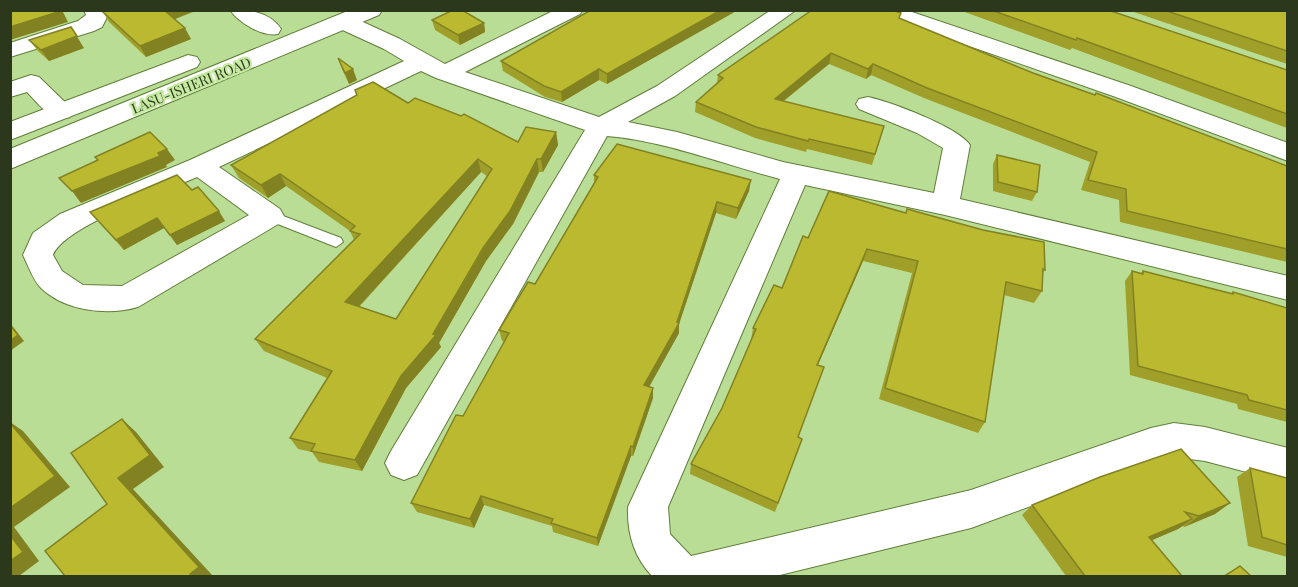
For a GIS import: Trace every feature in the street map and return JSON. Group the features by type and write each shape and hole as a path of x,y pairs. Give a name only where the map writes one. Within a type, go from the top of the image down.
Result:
{"main road":[{"name":"LASU-ISHERI ROAD","path":"10,132 318,10"},
{"name":"LASU-ISHERI ROAD","path":"10,160 371,10"}],"street":[{"path":"10,50 86,26 94,22 97,15 93,10"},
{"path":"240,10 270,29"},
{"path":"199,166 270,216 127,298 77,297 51,279 38,255 43,241 70,220 432,68 573,10"},
{"path":"404,463 599,127 666,91 786,10"},
{"path":"884,10 1122,91 1287,153"},
{"path":"344,22 392,44 432,68 578,116 599,127 632,130 668,138 793,174 945,205 1287,288"},
{"path":"17,81 61,112"},
{"path":"868,104 926,127 957,144 945,205"},
{"path":"682,576 656,553 647,530 648,507 794,178 793,174"},
{"path":"694,576 971,509 1151,445 1174,440 1205,444 1287,466"}],"lane":[{"path":"270,216 336,242"}],"building":[{"path":"10,10 61,10 61,11 10,27"},
{"path":"106,10 164,10 185,28 140,46 103,12"},
{"path":"453,10 462,10 484,23 458,35 432,20"},
{"path":"591,10 721,10 607,74 599,69 561,92 544,86 501,61"},
{"path":"812,10 892,10 901,13 899,18 1033,73 1095,95 1096,93 1287,166 1287,249 1127,211 1126,189 1088,180 1097,152 927,88 873,64 868,69 831,53 775,99 884,126 875,154 809,139 808,141 756,127 696,102 723,78 718,75"},
{"path":"991,10 1108,10 1287,70 1287,114 1077,38 1076,40"},
{"path":"1164,10 1287,10 1287,51"},
{"path":"71,27 77,36 41,50 29,40"},
{"path":"338,58 353,69 345,73"},
{"path":"373,82 408,103 415,98 461,116 464,114 518,142 526,127 556,132 541,159 537,159 510,211 483,248 433,334 436,335 401,376 355,460 311,451 315,444 290,438 332,371 255,339 360,234 350,231 355,226 280,174 261,185 231,165 357,95 355,90","holes":["478,159 492,169 396,319 345,302"]},
{"path":"150,132 167,149 158,153 160,156 72,191 59,178 98,160 95,157"},
{"path":"617,144 751,180 738,208 717,202 677,322 679,323 644,385 653,388 633,447 631,446 597,538 551,523 553,519 481,496 470,519 411,503 456,415 463,416 509,333 499,330 528,282 535,284 598,177 594,175"},
{"path":"997,155 1040,165 1037,192 998,182"},
{"path":"177,175 192,190 198,187 219,211 170,235 157,218 116,240 90,212"},
{"path":"829,191 906,213 907,209 983,230 1044,242 1045,270 1043,269 1042,291 1006,282 985,422 885,388 918,261 867,249 817,365 824,367 798,437 802,439 778,503 691,464 722,408 756,329 753,328 774,285 782,288 803,236 808,238"},
{"path":"1132,271 1143,274 1143,271 1233,294 1233,292 1287,308 1287,410 1249,400 1247,395 1138,366"},
{"path":"10,325 18,335 10,341"},
{"path":"122,419 150,455 118,478 199,567 190,574 192,576 65,576 45,551 107,504 71,453"},
{"path":"10,423 55,476 10,508"},
{"path":"1181,449 1230,503 1199,516 1185,512 1192,519 1149,537 1182,576 1085,576 1032,505 1100,477"},
{"path":"1250,468 1287,478 1287,545 1262,537"},
{"path":"10,535 23,552 10,561"},
{"path":"1240,566 1251,576 1225,576"}]}
